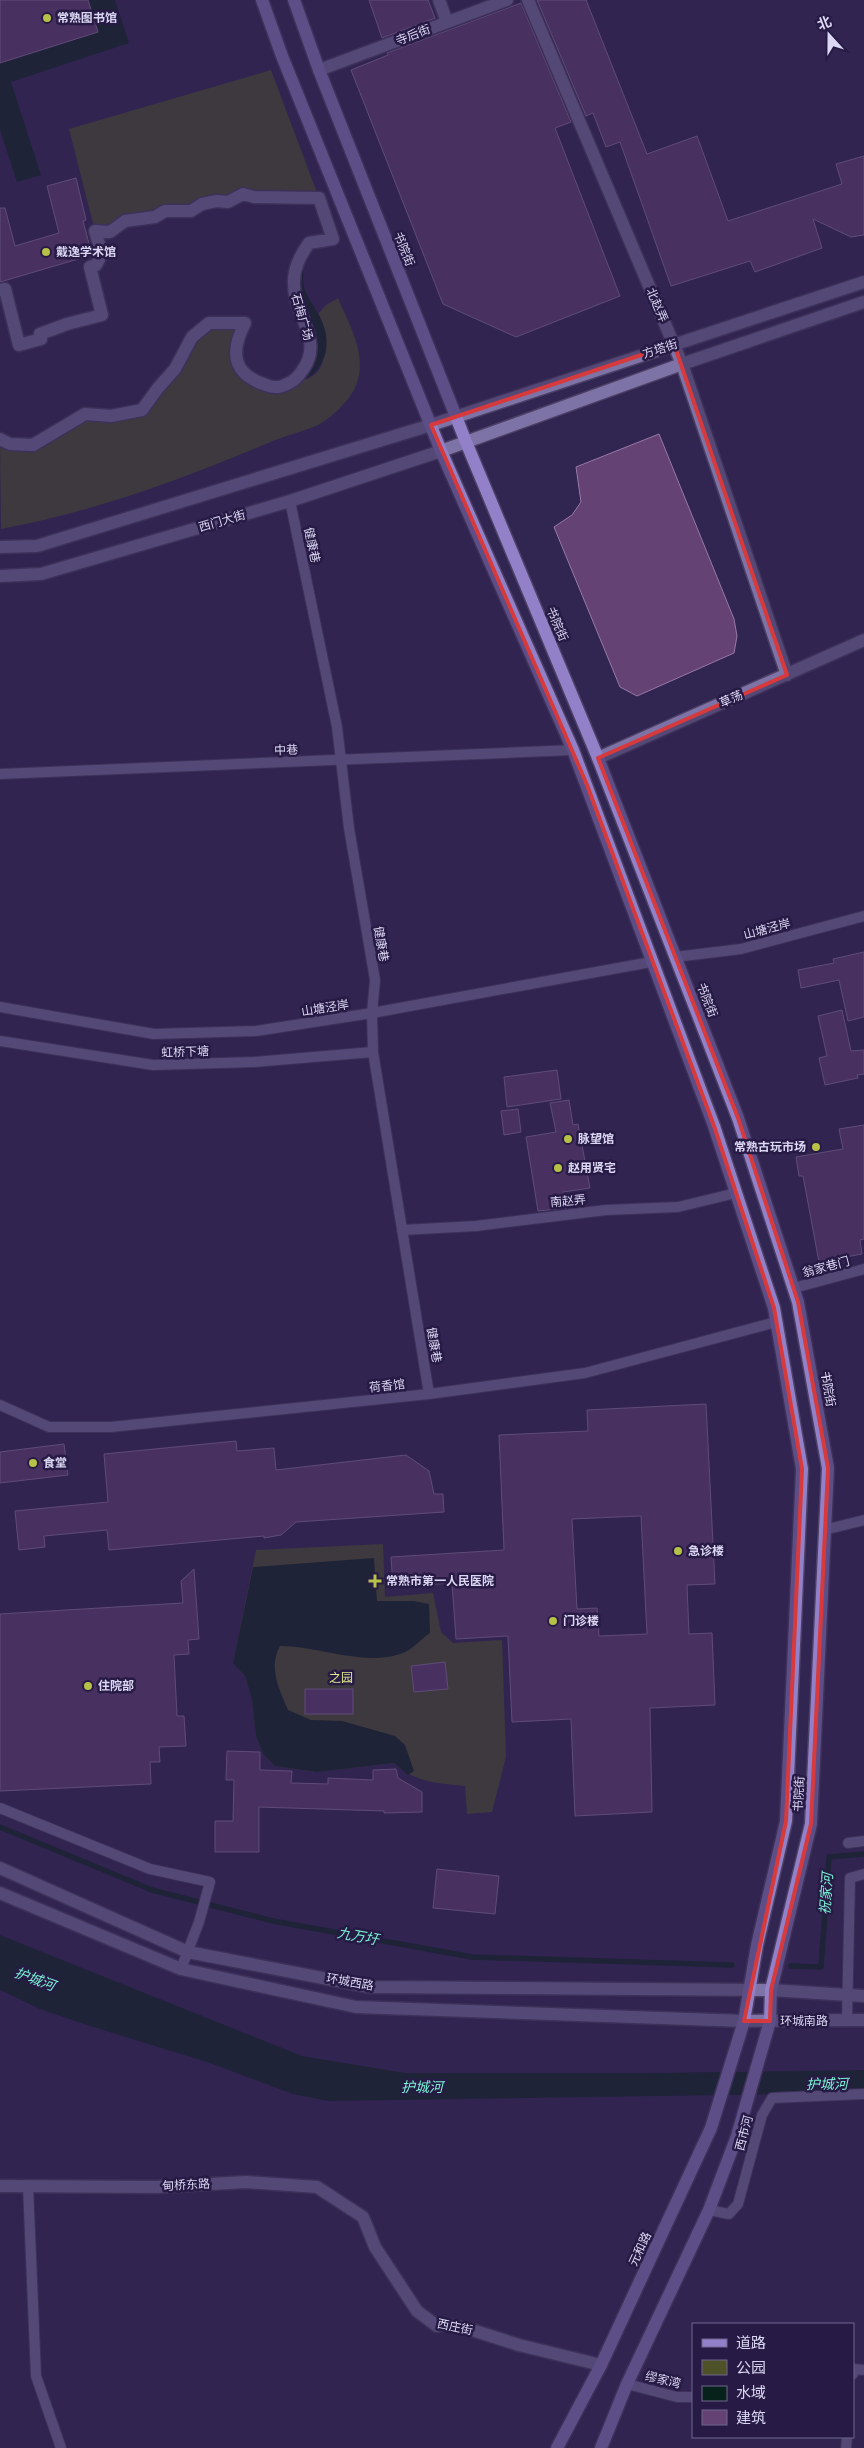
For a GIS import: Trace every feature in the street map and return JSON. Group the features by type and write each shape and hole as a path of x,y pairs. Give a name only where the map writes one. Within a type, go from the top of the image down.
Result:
{"main road":[{"name":"书院街","path":"262,0 282,56 441,451 573,750 714,1126 774,1308 802,1469 786,1820 757,1944 744,2020 733,2055"},
{"name":"书院街","path":"294,0 319,70 455,416 598,758 738,1118 798,1302 828,1468 811,1824 771,1990 770,2021 738,2136 709,2210"},
{"name":"元和路","path":"557,2448 601,2364 711,2128 733,2055"},
{"path":"600,2448 627,2384 709,2210"}],"street":[{"path":"439,0 447,22"},
{"name":"寺后街","path":"319,70 508,0"},
{"name":"北赵弄","path":"528,0 682,364 786,675"},
{"name":"石梅广场","path":"0,290 5,289 19,345 41,339 40,334 67,324 102,315 90,267 96,265 102,254 95,231 110,232 125,221 155,217 165,211 191,210 202,204 217,201 228,202 243,194 254,197 320,198 333,239 309,243 299,258 295,271 296,302 308,330 311,346 310,359 296,380 280,388 267,386 249,378 239,367 235,353 237,338 245,323 209,323 192,337 176,369 158,388 142,410 111,416 85,414 32,444 10,444 0,439"},
{"name":"方塔街","path":"431,425 864,282"},
{"name":"方塔街","path":"441,451 682,364 864,302"},
{"path":"0,547 37,546 431,425"},
{"name":"西门大街","path":"0,576 41,574 290,501 441,451"},
{"name":"草荡","path":"598,758 864,640"},
{"name":"环城西路","path":"0,1868 188,1952 369,1987 750,1991"},
{"name":"环城西路","path":"0,1892 182,1969 356,2007 744,2020"},
{"path":"750,1991 771,1990 864,1996"},
{"name":"环城南路","path":"744,2020 864,2020"},
{"name":"甸桥东路","path":"0,2186 157,2187 246,2182 317,2187 363,2217"},
{"name":"西庄街","path":"363,2217 375,2247 417,2311 437,2326 441,2324 469,2329 519,2346 601,2364"}],"lane":[{"name":"健康巷","path":"290,501 337,727 349,828 375,980 372,1013 373,1052 429,1394"},
{"name":"中巷","path":"0,774 573,750"},
{"name":"山塘泾岸","path":"675,957 741,949 864,916"},
{"name":"山塘泾岸","path":"0,1006 154,1034 256,1031 372,1013 652,962"},
{"name":"虹桥下塘","path":"0,1041 153,1065 254,1062 373,1052"},
{"name":"南赵弄","path":"402,1230 476,1226 606,1210 678,1207 736,1193"},
{"name":"翁家巷门","path":"794,1288 864,1269"},
{"name":"荷香馆","path":"0,1404 48,1427 111,1428 429,1394 585,1373 776,1322"},
{"path":"824,1530 864,1520"},
{"path":"0,1808 150,1869 210,1882 199,1922 182,1969"},
{"path":"848,1843 864,1842"},
{"path":"847,2020 846,1996 850,1878 864,1874"},
{"name":"西市河","path":"709,2210 729,2214 738,2204 762,2115 772,2098 864,2094"},
{"path":"28,2186 36,2376 61,2448"},
{"name":"缪家湾","path":"627,2384 677,2397 692,2397"}],"highlighted area":[{"path":"674,344 787,675 598,758 738,1118 798,1302 828,1468 811,1824 771,1990 770,2021 744,2021 786,1821 802,1469 774,1308 714,1126 587,785 431,425"}],"green space":[{"path":"271,70 319,198 254,197 95,231 69,129"},
{"path":"338,298 356,342 360,365 355,388 339,409 328,419 318,425 203,470 136,494 69,514 1,529 0,439 32,445 85,414 142,410 209,323 245,323 235,353 259,383 287,383 306,379 320,369 323,360 323,338 318,314 326,305"},
{"name":"之园","path":"383,1544 385,1597 433,1593 441,1632 453,1643 502,1640 506,1757 492,1812 467,1814 465,1786 427,1781 410,1775 394,1763 317,1772 275,1766 263,1754 256,1736 252,1700 245,1676 233,1663 256,1550"}],"water":[{"path":"88,0 115,0 129,43 11,82 41,175 17,182 0,130 0,63 98,32"},
{"path":"305,260 304,287 324,328 326,349 319,367 304,380 293,385 310,359 293,286"},
{"path":"374,1558 377,1601 414,1601 429,1604 430,1633 409,1650 395,1656 379,1658 363,1658 280,1646 275,1662 276,1678 288,1710 311,1720 342,1721 395,1736 405,1745 414,1771 408,1775 394,1763 317,1772 275,1766 263,1754 256,1736 252,1700 245,1676 233,1663 253,1567"},
{"name":"护城河","path":"0,1935 302,2056 405,2073 653,2073 864,2070 864,2093 328,2101 293,2094 210,2063 87,2025 40,2009 0,1990"}],"building":[{"name":"常熟图书馆","path":"0,0 88,0 98,32 0,63"},
{"path":"369,0 428,0 435,18 382,38"},
{"path":"537,0 586,0 647,154 697,136 728,221 842,184 836,164 864,156 864,235 851,237 813,219 822,248 755,272 750,261 671,286 620,142 606,147 593,113 586,116"},
{"path":"521,3 571,122 555,128 620,296 516,337 443,304 351,70 388,55 387,53"},
{"path":"76,178 86,220 83,221 92,255 0,282 0,208 5,208 15,246 59,233 47,186"},
{"path":"659,434 734,619 737,636 734,653 637,696 620,687 554,527 572,515 581,502 576,467"},
{"path":"864,952 864,1017 848,1021 839,980 801,988 798,970 834,963 833,959"},
{"path":"842,1010 851,1051 864,1050 864,1074 857,1075 858,1078 825,1085 819,1058 827,1056 818,1016"},
{"path":"557,1070 561,1099 507,1107 504,1077"},
{"path":"569,1100 573,1125 578,1124 590,1188 563,1192 566,1208 538,1211 526,1137 556,1132 550,1103"},
{"path":"518,1109 521,1132 504,1135 501,1111"},
{"path":"864,1125 864,1239 860,1240 862,1254 819,1262 803,1176 799,1176 796,1157 843,1149 839,1129"},
{"path":"706,1404 715,1584 687,1585 689,1634 712,1633 715,1705 650,1708 652,1812 575,1816 571,1719 512,1722 508,1636 456,1639 452,1583 393,1587 391,1557 504,1550 499,1435 588,1431 587,1410","holes":["641,1516 647,1634 599,1636 597,1608 577,1609 572,1519"]},
{"path":"236,1441 237,1451 274,1448 276,1470 406,1455 429,1471 434,1494 443,1494 444,1512 296,1522 281,1535 264,1538 264,1536 109,1550 107,1530 44,1536 45,1547 19,1550 15,1511 108,1502 104,1454"},
{"name":"食堂","path":"64,1444 68,1475 0,1483 0,1452"},
{"name":"住院部","path":"194,1569 199,1639 188,1640 189,1654 174,1655 177,1716 184,1716 186,1746 159,1747 160,1762 150,1762 151,1784 0,1791 0,1614 183,1603 181,1581"},
{"path":"445,1662 448,1689 414,1692 411,1666"},
{"path":"305,1689 353,1689 353,1714 305,1714"},
{"path":"227,1751 260,1752 260,1770 292,1771 291,1783 328,1784 328,1778 373,1780 373,1770 396,1769 398,1778 422,1792 422,1812 384,1813 384,1811 259,1807 259,1852 215,1852 215,1821 233,1821 234,1780 226,1780"},
{"path":"437,1869 499,1876 495,1914 433,1908"}],"waterway":[{"name":"九万圩","path":"0,1827 152,1890 273,1921 472,1957 732,1965"},
{"name":"祝家河","path":"791,1966 821,1967 829,1857 864,1854"}],"place":[{"name":"常熟图书馆","path":"47,18"},
{"name":"戴逸学术馆","path":"46,252"},
{"name":"脉望馆","path":"568,1139"},
{"name":"常熟古玩市场","path":"816,1147"},
{"name":"赵用贤宅","path":"558,1168"},
{"name":"食堂","path":"33,1463"},
{"name":"急诊楼","path":"678,1551"},
{"name":"常熟市第一人民医院","path":"375,1581"},
{"name":"门诊楼","path":"553,1621"},
{"name":"住院部","path":"88,1686"}]}
